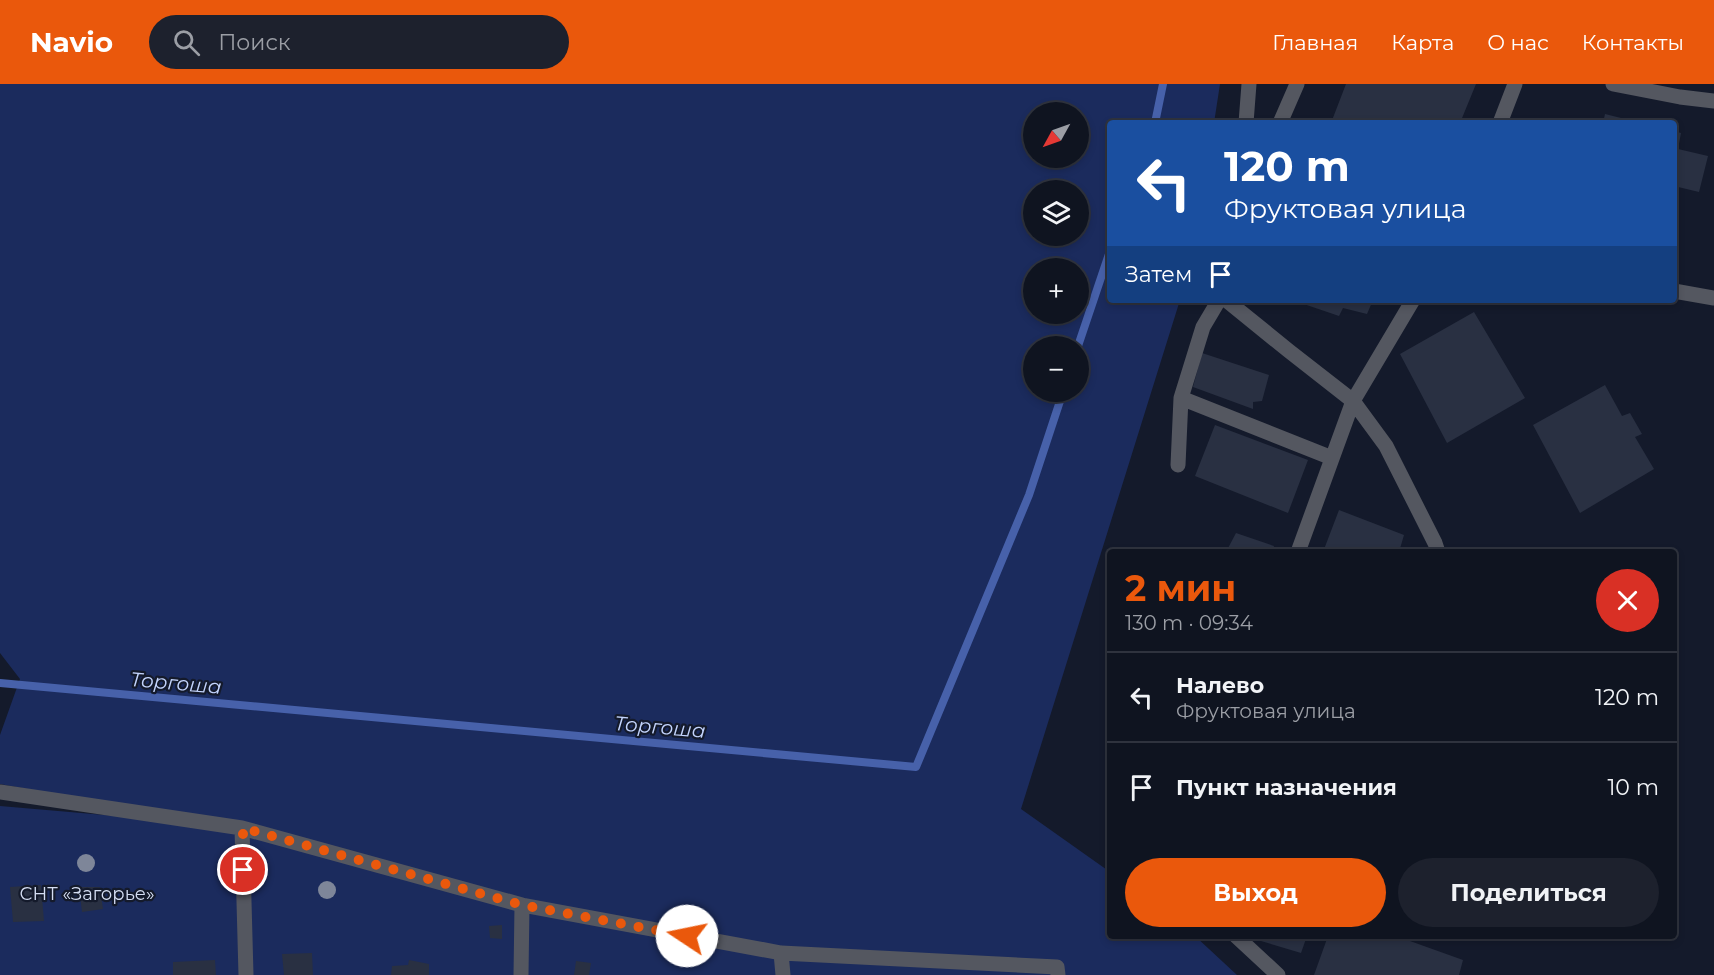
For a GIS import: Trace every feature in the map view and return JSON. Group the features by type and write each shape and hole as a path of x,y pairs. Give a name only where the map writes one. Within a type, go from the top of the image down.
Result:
{"street":[{"path":"1246,120 1249,84"},
{"path":"1281,120 1298,84"},
{"path":"1501,120 1515,84"},
{"path":"1613,84 1714,101"},
{"path":"1677,292 1714,298"},
{"path":"1178,465 1182,398 1203,327 1217,303"},
{"path":"1230,303 1353,401 1386,446 1437,549"},
{"path":"1299,549 1353,401 1411,303"},
{"path":"1182,398 1332,458"},
{"path":"0,792 243,828 522,905 781,953 1057,971"},
{"path":"243,828 246,975"},
{"path":"521,975 522,905"},
{"path":"1239,939 1278,975"},
{"path":"781,953 783,975"}],"green space":[{"name":"СНТ «Загорье»","path":"0,84 1220,84 1214,120 1107,120 1107,303 1179,303 1021,809 1107,870 1107,939 1198,939 1237,975 0,975 0,806 232,826 0,784 0,735 20,679 0,653"}],"building":[{"path":"1346,84 1476,84 1461,120 1332,120"},
{"path":"1605,114 1629,120 1604,120"},
{"path":"1677,132 1681,133 1678,149 1708,156 1699,192 1677,187"},
{"path":"1301,303 1372,303 1367,314 1343,308 1339,316"},
{"path":"1474,312 1525,398 1447,443 1400,354"},
{"path":"1202,353 1269,375 1262,401 1253,402 1253,409 1193,387"},
{"path":"1605,385 1622,416 1630,413 1642,434 1635,437 1654,469 1580,513 1533,425"},
{"path":"1215,425 1308,460 1288,513 1195,476"},
{"path":"1339,510 1404,535 1400,549 1324,549"},
{"path":"1236,533 1274,546 1273,549 1228,549"},
{"path":"41,885 44,921 13,922 10,887"},
{"path":"79,887 100,887 103,909 82,912"},
{"path":"502,925 502,939 490,938 489,926"},
{"path":"1254,939 1306,939 1301,953"},
{"path":"1327,939 1404,939 1463,960 1459,975 1314,975"},
{"path":"312,953 313,975 284,975 282,954"},
{"path":"215,960 216,975 173,975 173,962"},
{"path":"409,960 429,964 429,975 391,975 392,966 408,965"},
{"path":"576,961 591,963 589,975 574,975"}],"waterway":[{"name":"Торгоша","path":"1156,120 1163,84"},
{"name":"Торгоша","path":"1081,336 1107,260"},
{"name":"Торгоша","path":"0,683 916,767 1029,495 1060,402"}],"route":[{"path":"243,870 243,828 522,905 687,936"}]}
